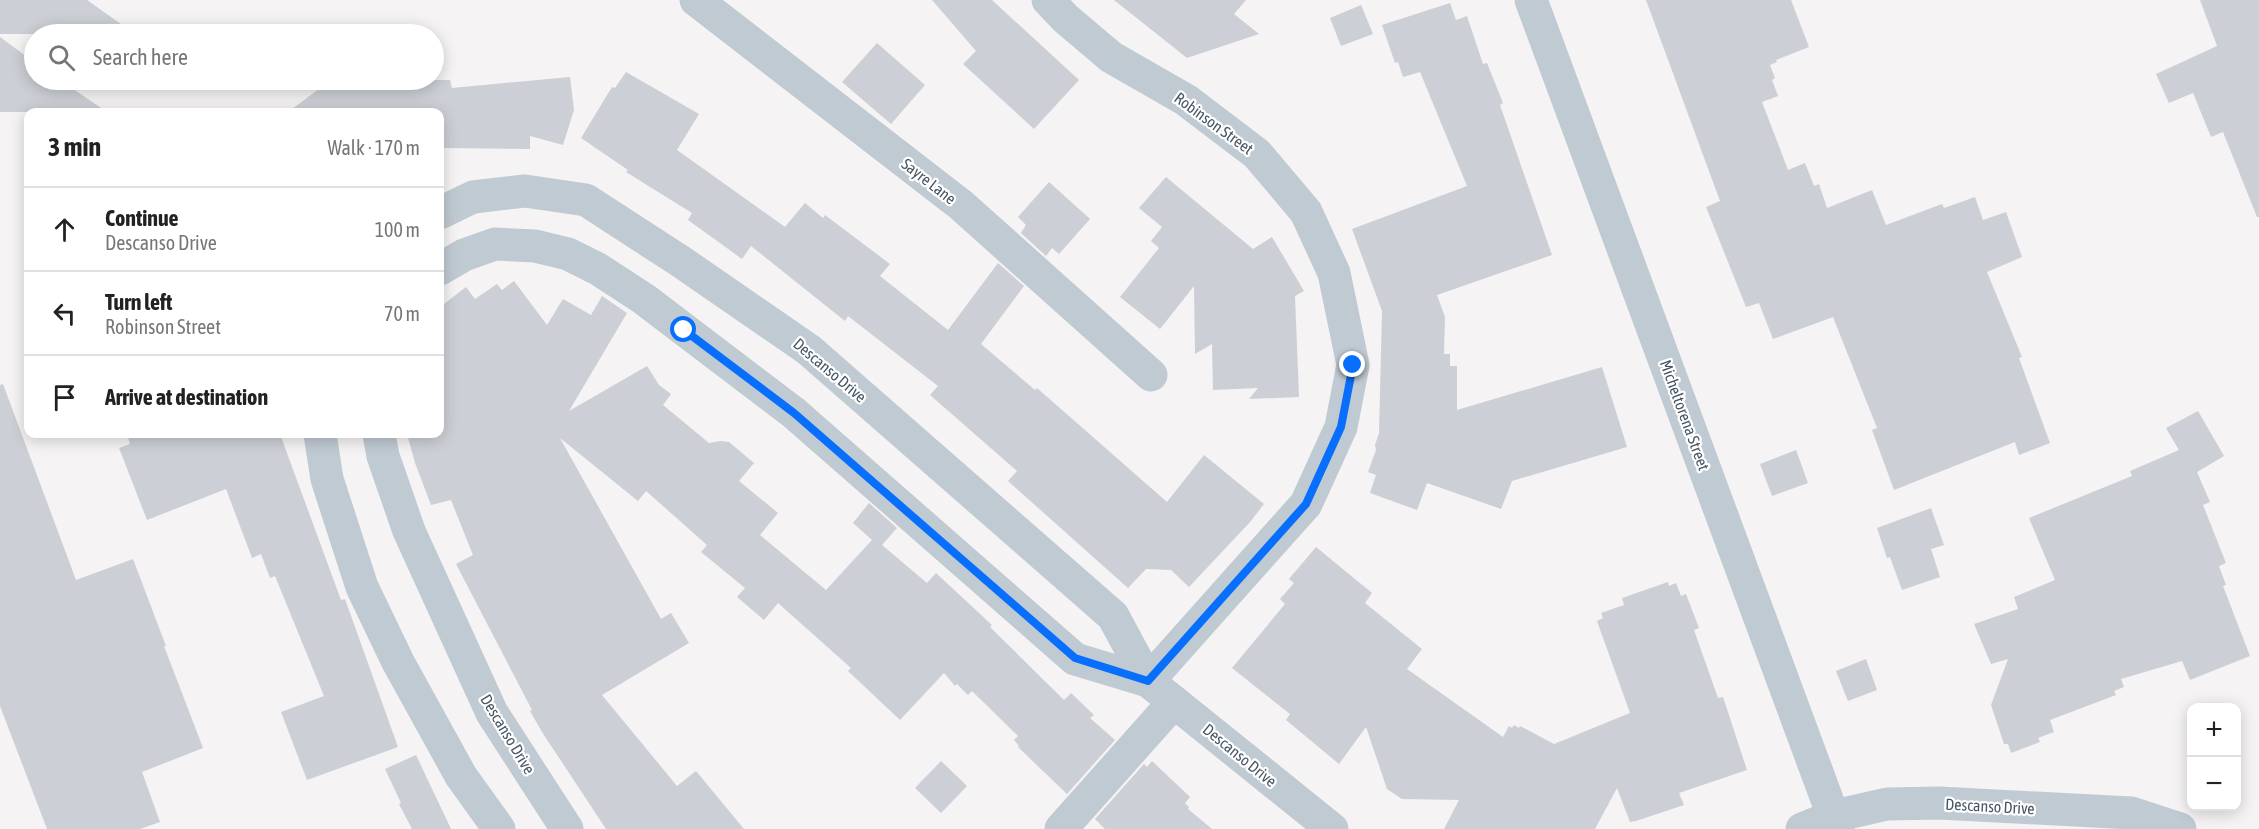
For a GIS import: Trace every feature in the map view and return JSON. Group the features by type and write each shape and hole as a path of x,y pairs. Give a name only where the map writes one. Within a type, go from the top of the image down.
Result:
{"street":[{"name":"Sayre Lane","path":"696,0 961,205 1151,375"},
{"name":"Robinson Street","path":"1048,0 1065,18 1111,57 1186,100 1257,154 1271,170 1306,212 1335,273 1353,365 1341,427 1306,504 1148,681"},
{"name":"Micheltorena Street","path":"1532,0 1836,822"},
{"name":"Descanso Drive","path":"444,211 473,197 525,191 586,200 680,261 808,350 1113,616 1148,681"},
{"name":"Descanso Drive","path":"444,267 464,255 495,244 535,246 568,254 598,269 644,299 794,413 1075,658 1148,681 1332,829"},
{"path":"321,438 327,479 362,587 398,662 461,776 499,829"},
{"name":"Descanso Drive","path":"380,438 383,456 409,531 492,713 567,829"},
{"path":"1061,829 1174,702"},
{"name":"Descanso Drive","path":"1802,829 1836,822 1887,804 1939,803 2131,813 2180,829"}],"building":[{"path":"0,0 87,0 121,24 24,24 24,34 0,34"},
{"path":"932,0 992,0 1079,80 1034,129 963,64 976,51"},
{"path":"1114,0 1246,0 1234,14 1259,34 1187,58"},
{"path":"1646,0 1791,0 1809,47 1776,60 1777,62 1770,65 1775,78 1772,80 1778,96 1762,102 1788,170 1805,163 1814,186 1819,184 1827,208 1872,190 1886,225 1942,204 1944,208 1975,197 1983,220 2006,212 2022,257 1987,272 2022,357 2019,358 2050,443 2019,455 2015,442 1894,490 1872,430 1877,428 1833,317 1773,339 1759,303 1746,307 1706,207 1720,201"},
{"path":"2200,0 2259,0 2259,217 2257,217 2223,132 2211,137 2193,93 2169,103 2156,74 2217,46"},
{"path":"1450,3 1456,20 1467,16 1483,64 1487,63 1503,103 1500,105 1552,255 1437,295 1445,317 1444,354 1450,354 1450,366 1457,366 1457,410 1602,367 1627,447 1512,481 1501,509 1427,483 1417,510 1370,493 1376,475 1368,472 1379,433 1382,311 1352,229 1467,186 1420,72 1403,77 1398,62 1395,63 1382,25"},
{"path":"1361,5 1373,34 1341,46 1330,18"},
{"path":"0,37 24,55 24,90 75,90 101,108 24,108 24,112 0,112"},
{"path":"877,43 925,85 891,124 842,82"},
{"path":"626,72 699,114 677,150 785,227 805,203 823,218 825,215 890,264 880,276 948,330 998,263 1024,286 981,344 1035,390 1037,388 1167,502 1204,455 1264,504 1189,587 1171,570 1146,569 1128,588 1008,481 1017,471 930,395 938,386 848,316 845,321 751,246 742,259 688,220 692,213 626,172 628,170 581,138 612,87 615,88"},
{"path":"570,77 574,110 563,145 530,136 530,149 444,148 444,108 293,108 318,90 444,90 444,80 450,80 452,88"},
{"path":"1166,177 1253,249 1272,237 1304,291 1295,296 1299,397 1249,399 1258,388 1213,390 1212,344 1195,354 1194,286 1160,329 1120,297 1159,248 1151,241 1162,227 1139,208"},
{"path":"1049,182 1090,219 1059,254 1052,248 1046,256 1021,233 1026,225 1018,217"},
{"path":"514,281 547,325 563,299 591,315 602,296 627,313 569,411 647,366 659,385 671,394 663,405 709,443 729,442 754,463 739,481 778,513 760,535 826,590 872,540 853,523 869,503 897,528 882,545 927,583 936,573 992,625 990,627 1064,700 1071,693 1094,715 1090,718 1115,740 1067,794 1018,747 1014,740 1018,736 972,691 968,695 957,684 955,686 944,673 900,720 848,671 851,668 778,603 764,620 737,597 745,588 701,552 707,545 646,491 638,501 560,438 661,619 671,613 689,643 602,695 677,786 696,771 744,829 606,829 530,711 532,710 456,564 473,555 451,500 431,505 408,438 444,438 444,304 466,287 475,299 497,284 502,290"},
{"path":"3,384 76,580 133,559 203,748 142,772 160,822 140,829 47,829 0,706 0,385"},
{"path":"2198,411 2224,456 2197,472 2210,502 2203,505 2226,563 2219,566 2226,585 2223,586 2250,656 2190,680 2182,661 2121,679 2124,687 2114,691 2116,695 2050,720 2054,732 2038,738 2040,742 2011,753 2008,744 2004,744 1991,705 2008,659 1991,664 1974,624 2018,609 2014,597 2055,580 2029,518 2132,476 2130,471 2179,450 2166,428"},
{"path":"128,438 281,438 341,600 345,599 398,747 307,780 281,712 324,696 275,576 270,578 261,554 252,558 226,489 147,520 119,448 130,444"},
{"path":"1796,450 1808,483 1772,496 1760,464"},
{"path":"1931,508 1944,545 1931,549 1940,577 1902,590 1890,557 1887,558 1877,528"},
{"path":"1316,547 1372,593 1365,603 1422,649 1407,669 1503,737 1509,726 1512,728 1514,725 1554,744 1630,713 1597,621 1603,618 1601,613 1624,605 1622,598 1668,582 1669,586 1676,583 1681,596 1686,594 1699,628 1694,630 1718,698 1723,697 1747,770 1679,793 1684,805 1630,822 1617,788 1595,829 1444,829 1459,800 1402,799 1387,789 1366,727 1339,764 1286,720 1290,714 1232,668 1285,604 1280,599 1294,583 1289,579"},
{"path":"1866,659 1877,690 1848,701 1836,671"},
{"path":"416,755 451,829 412,829 399,804 401,803 385,769"},
{"path":"941,761 967,786 941,813 915,788"},
{"path":"1152,761 1190,797 1185,803 1188,809 1212,829 1105,829 1095,819 1144,764 1147,767"}],"route":[{"path":"684,330 794,413 1075,658 1148,681 1306,504 1341,427 1353,365"}]}
